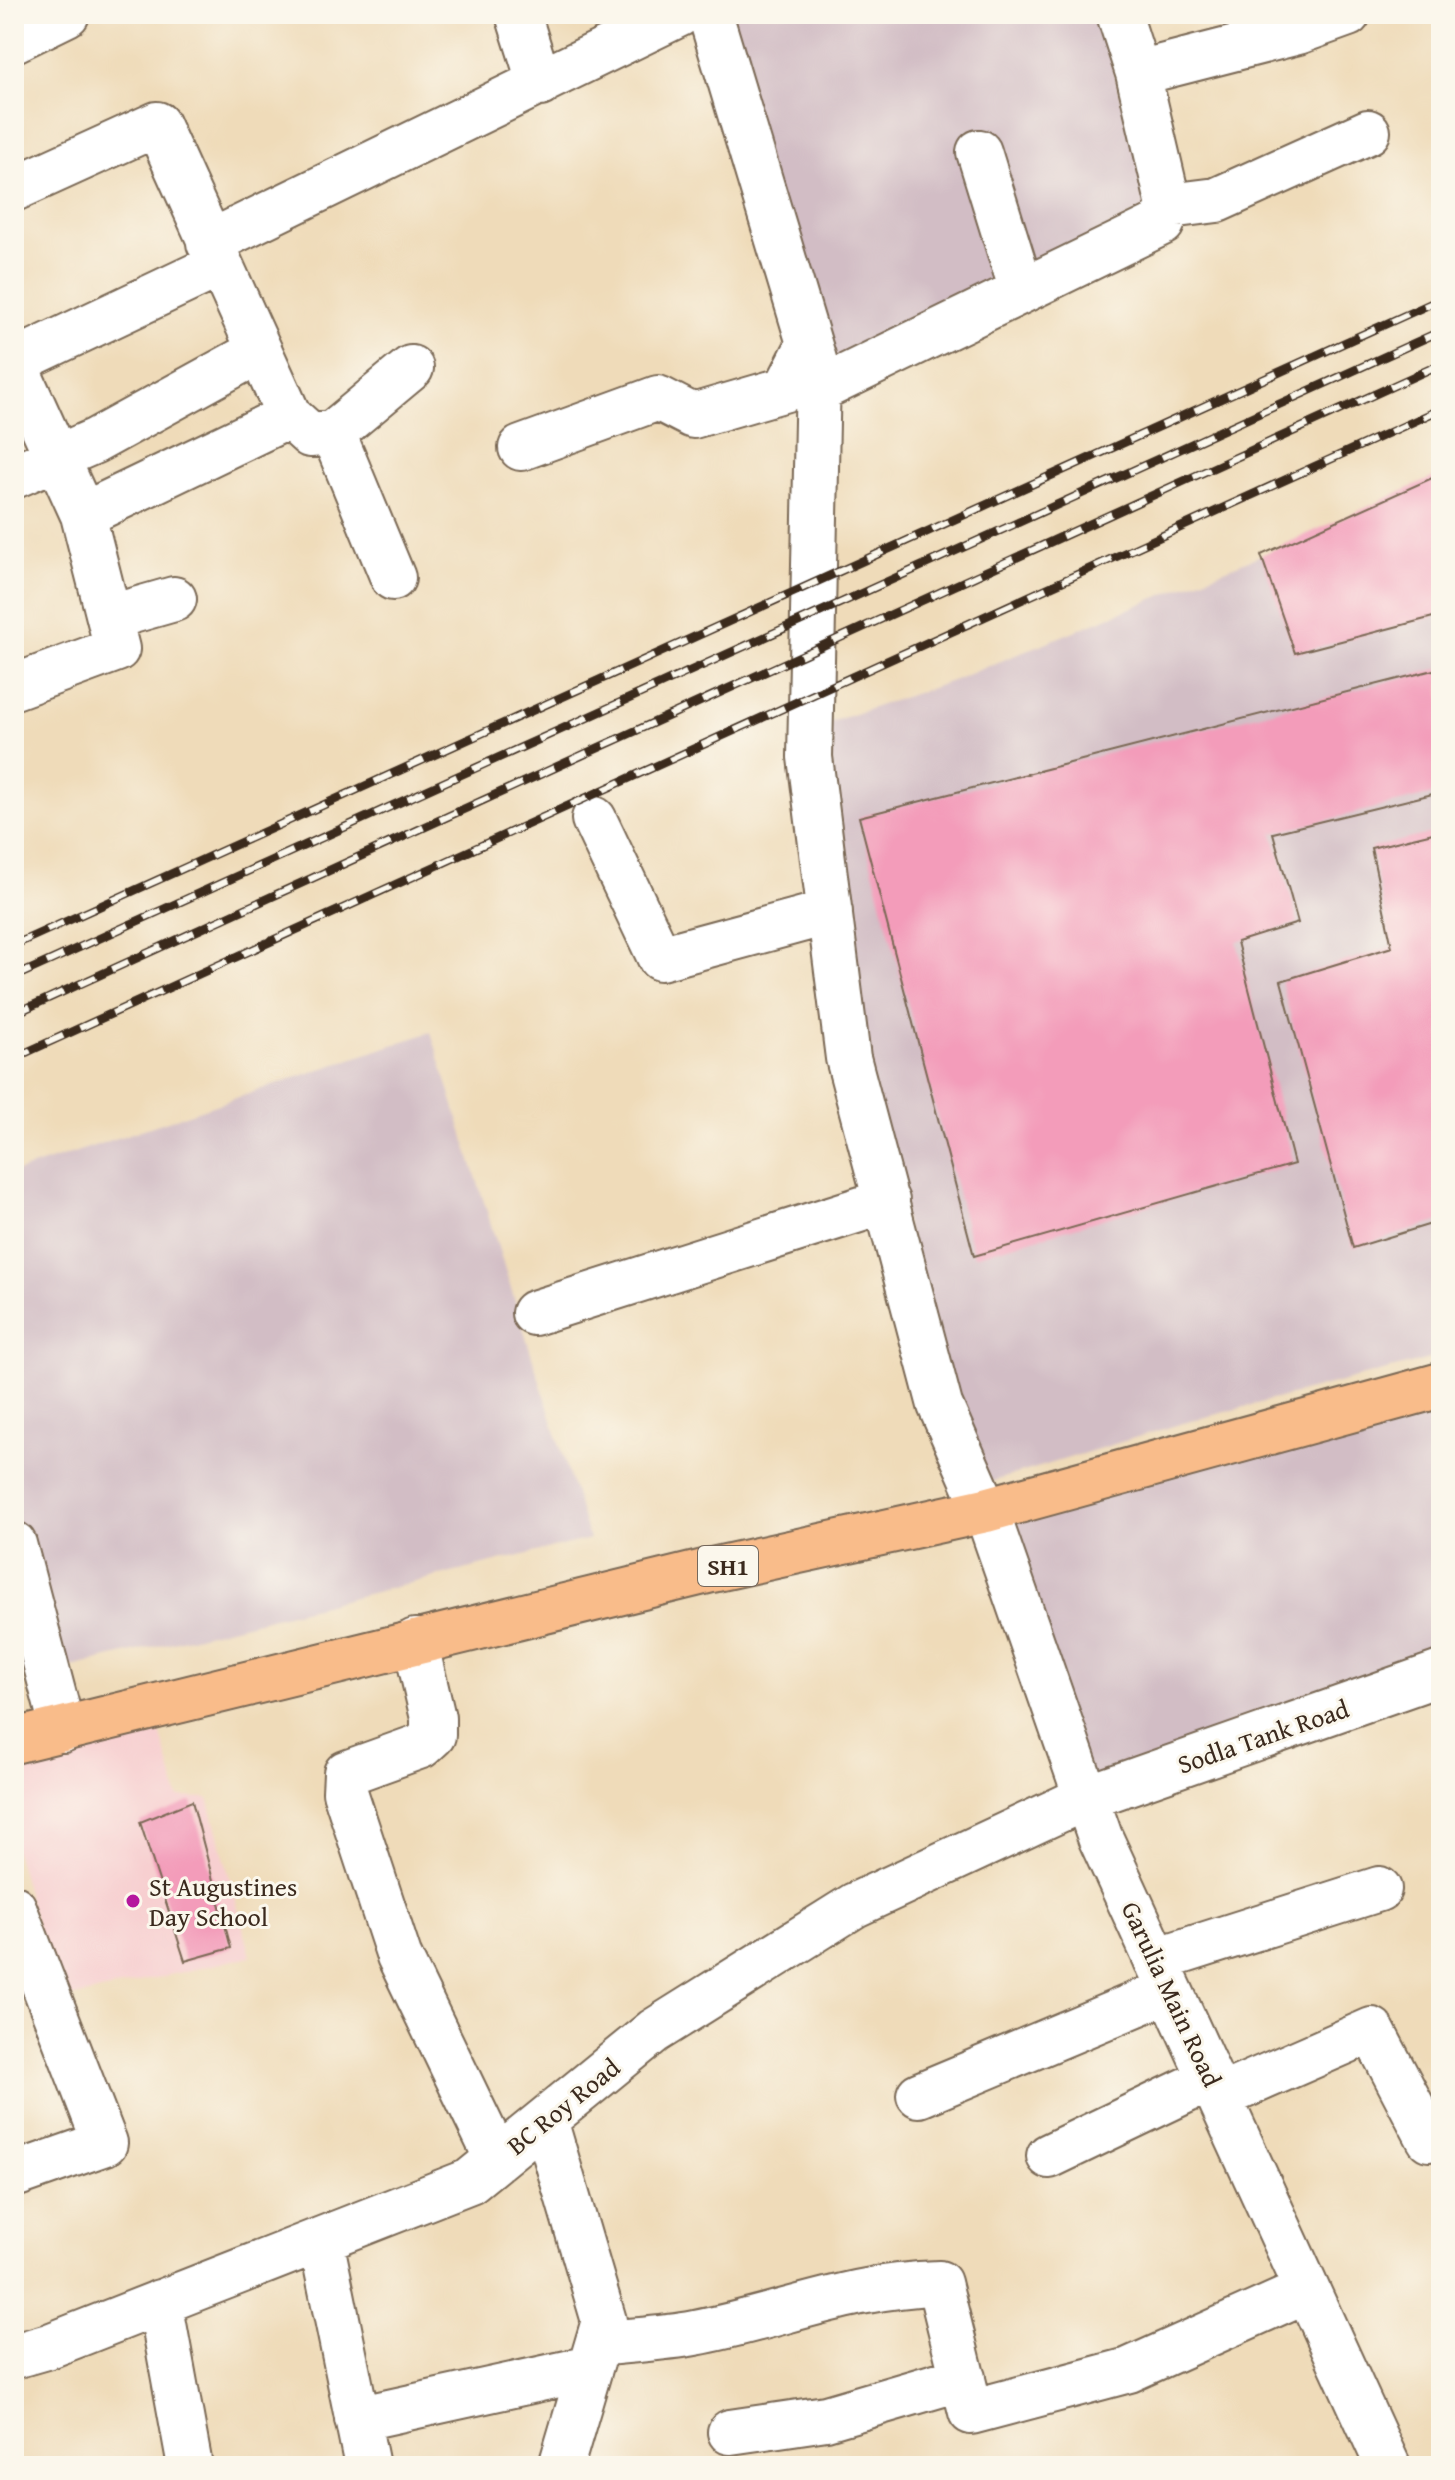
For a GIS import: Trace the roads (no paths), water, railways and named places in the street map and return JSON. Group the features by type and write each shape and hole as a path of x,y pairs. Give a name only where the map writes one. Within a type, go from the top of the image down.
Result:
{"main road":[{"name":"SH1","path":"14,1741 834,1541 986,1510 1441,1385"}],"street":[{"path":"14,40 67,14"},
{"path":"518,14 540,84"},
{"path":"14,687 117,649 83,515 14,362 214,254 680,14"},
{"name":"Garulia Main Road","path":"710,14 818,373 810,757 848,1058 940,1405 986,1510 1085,1798 1388,2466"},
{"path":"816,391 1162,223 1169,206 1138,73 1119,14"},
{"path":"1138,73 1298,32 1348,14"},
{"path":"14,189 157,124 289,416 310,435 333,433 411,368"},
{"path":"1169,206 1217,200 1368,132"},
{"path":"979,152 1022,291"},
{"path":"521,448 658,398 693,416 786,389 809,344"},
{"path":"14,476 57,458 259,351"},
{"path":"83,515 289,416"},
{"path":"333,433 393,578"},
{"path":"111,617 174,599"},
{"path":"594,819 660,958 830,912"},
{"path":"534,1313 887,1201"},
{"path":"14,1544 63,1730"},
{"path":"415,1641 433,1718 433,1735 421,1746 346,1773 345,1792 399,1956 497,2159"},
{"name":"Sodla Tank Road","path":"1085,1798 1441,1673"},
{"name":"BC Roy Road","path":"14,2356 470,2181 654,2031 855,1905 1085,1798"},
{"path":"919,2095 1163,1975 1379,1889"},
{"path":"14,1908 105,2143 14,2175"},
{"path":"1049,2156 1215,2088 1372,2030 1429,2139 1441,2134"},
{"path":"545,2120 604,2321 561,2466"},
{"path":"321,2240 367,2466"},
{"path":"357,2419 796,2305 892,2284 939,2283 971,2412 1129,2370 1307,2290"},
{"path":"160,2302 190,2466"},
{"path":"730,2432 826,2418 963,2378"}],"railway":[{"path":"14,945 1441,299"},
{"path":"14,977 1441,331"},
{"path":"14,1014 1441,364"},
{"path":"14,1058 1441,409"}],"place":[{"name":"St Augustines Day School","path":"133,1901"}]}
